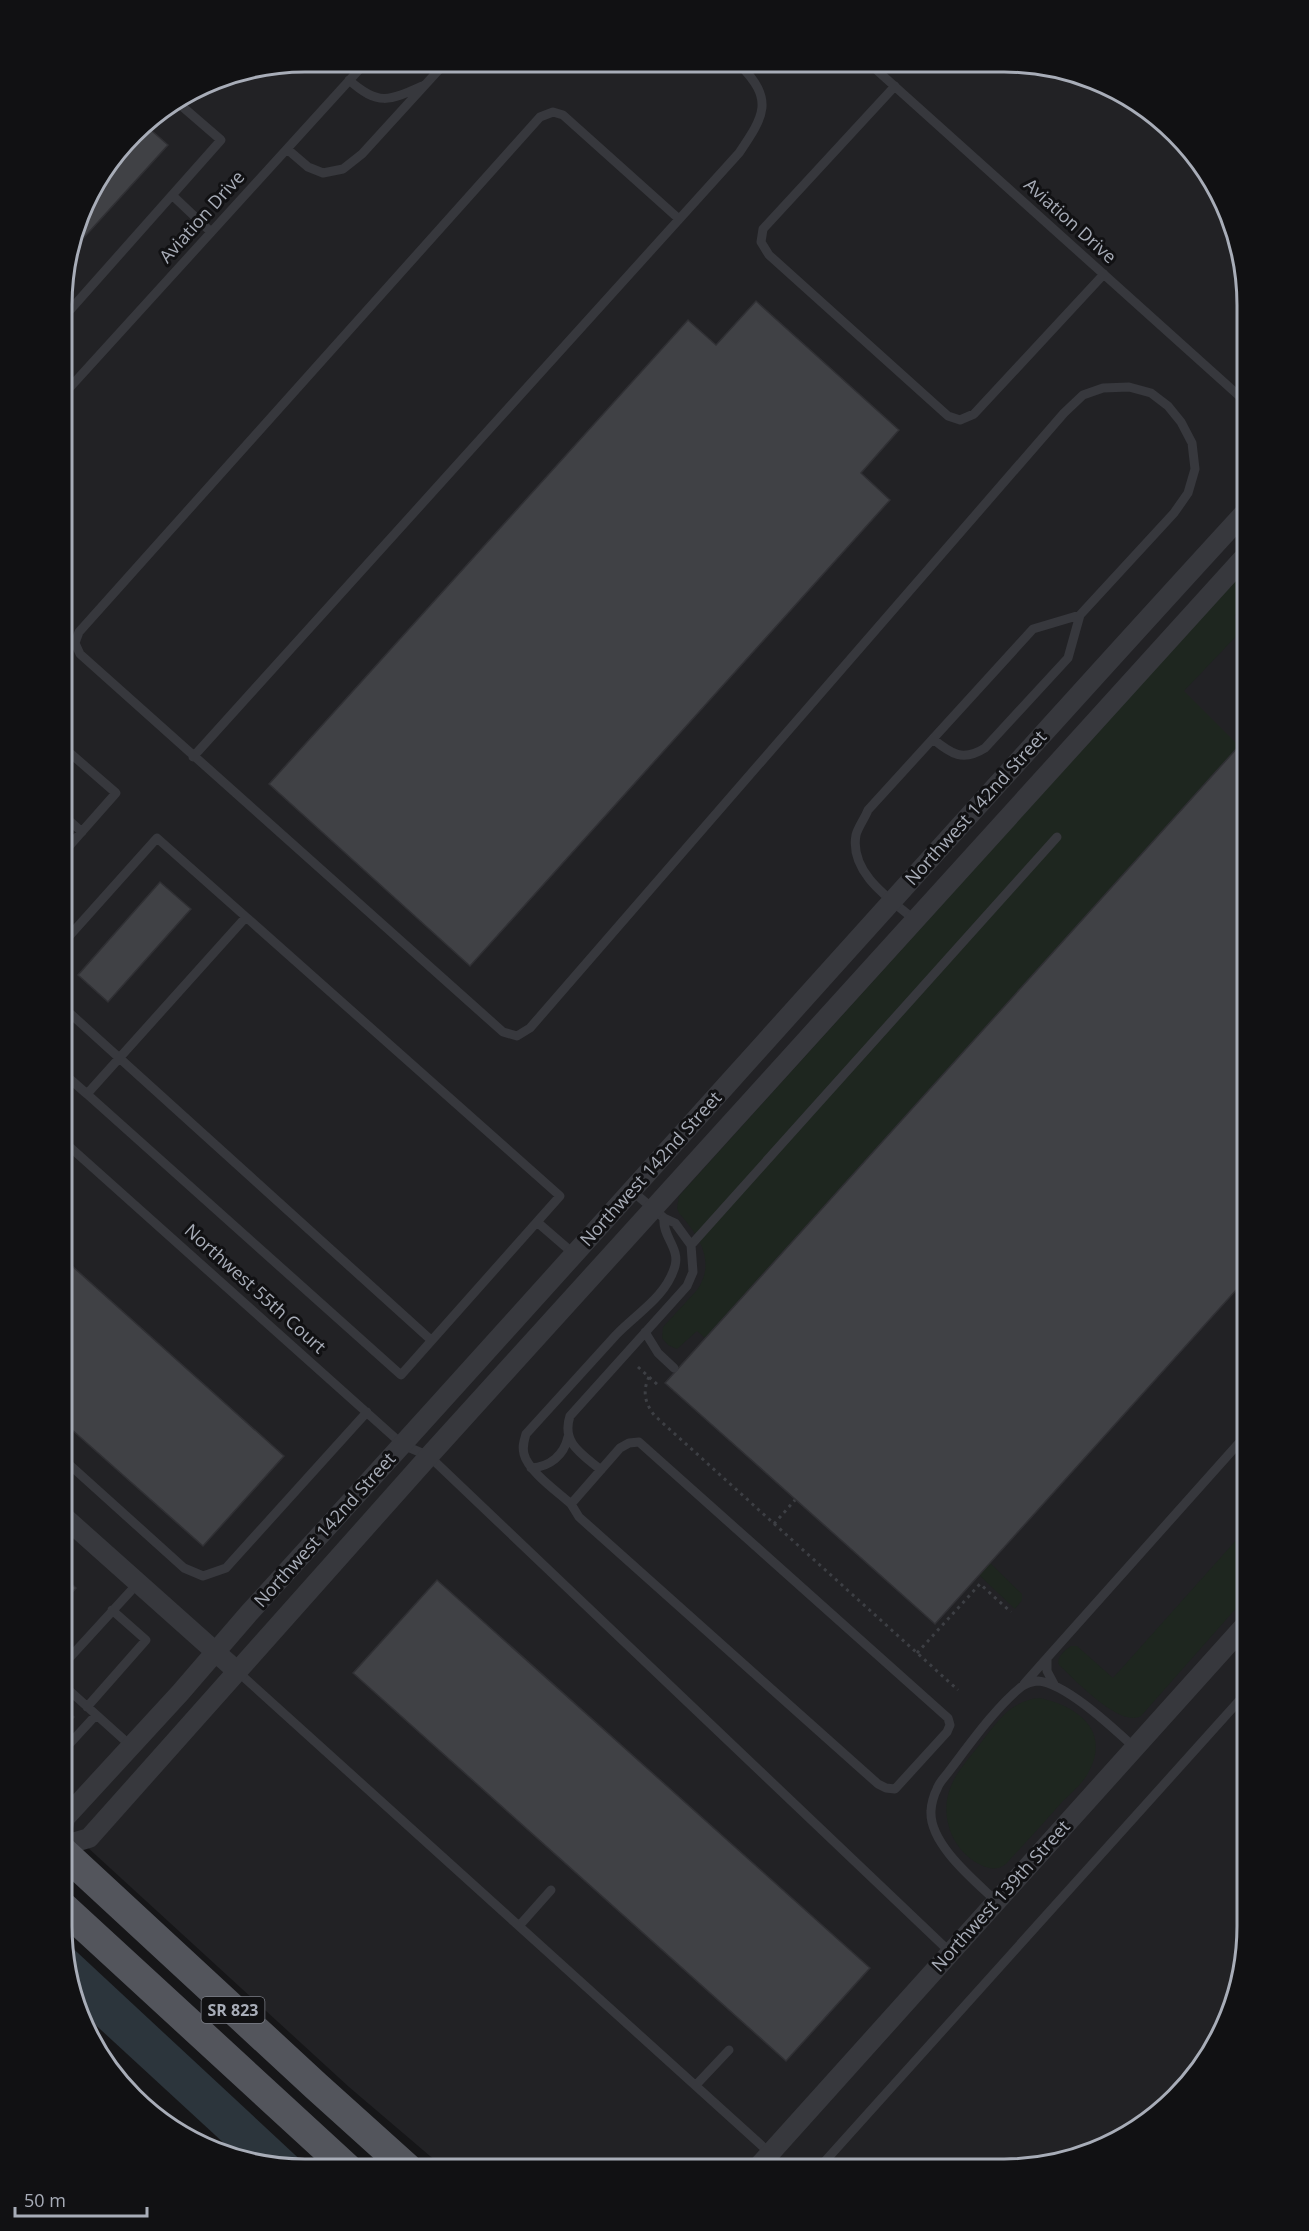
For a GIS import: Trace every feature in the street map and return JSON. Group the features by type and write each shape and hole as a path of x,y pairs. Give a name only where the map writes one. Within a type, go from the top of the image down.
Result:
{"main road":[{"name":"SR 823","path":"72,1857 307,2078 397,2159"},
{"name":"SR 823","path":"72,1915 337,2159"}],"street":[{"name":"Northwest 142nd Street","path":"72,1810 1237,521"},
{"name":"Northwest 142nd Street","path":"72,1844 89,1838 429,1456 659,1214 915,920 1237,565"},
{"path":"72,1524 238,1672"},
{"name":"Northwest 139th Street","path":"765,2159 1237,1634"}],"lane":[{"name":"Aviation Drive","path":"72,385 357,72"},
{"path":"287,149 308,167 323,173 343,169 362,154 437,72"},
{"path":"193,757 739,153 756,127 763,108 760,90 745,72"},
{"name":"Aviation Drive","path":"879,72 1237,394"},
{"path":"349,81 364,94 380,99 399,97 427,83"},
{"path":"895,86 763,229 761,242 769,255 948,416 960,420 974,414 1104,274"},
{"path":"72,308 220,140 182,107"},
{"path":"679,219 563,115 553,111 540,117 79,632 75,643 80,654 502,1032 517,1036 530,1029 1064,413 1083,395 1103,388 1130,387 1151,393 1168,406 1181,422 1192,443 1195,469 1188,493 1174,513 1080,615 1068,658 985,748 974,755 960,756 946,750 933,739"},
{"path":"172,195 211,232"},
{"path":"915,920 892,901 865,873 857,857 856,835 868,810 1033,628 1080,615"},
{"path":"72,755 116,794 72,843"},
{"path":"72,823 82,832"},
{"path":"691,1245 1057,837"},
{"path":"72,933 157,838 560,1196 401,1375 72,1081"},
{"path":"87,1095 246,917"},
{"path":"72,1015 431,1340"},
{"name":"Northwest 55th Court","path":"72,1149 403,1445 429,1456"},
{"path":"531,1467 543,1467 551,1463 562,1452 568,1437 567,1425 570,1416 687,1286 693,1272 694,1256 691,1245 675,1223 659,1214 632,1191"},
{"path":"571,1504 620,1448 629,1443 639,1442 948,1718 950,1725 947,1732 895,1789 878,1784 579,1517 571,1504 531,1467 524,1456 522,1446 526,1434 618,1333 662,1291 671,1275 676,1260 674,1246 665,1233 659,1214"},
{"path":"537,1222 574,1254"},
{"path":"645,1332 658,1353 674,1368"},
{"path":"72,1467 184,1568 203,1576 226,1568 367,1412"},
{"path":"568,1437 578,1450 601,1470"},
{"path":"996,1901 947,1850 935,1830 930,1811 937,1789 979,1733 1237,1445"},
{"path":"429,1456 950,1952"},
{"path":"72,1655 138,1583"},
{"path":"87,1707 146,1640 112,1610"},
{"path":"1047,1658 1047,1671 1055,1686"},
{"path":"238,1672 771,2153"},
{"path":"1023,1686 1037,1681 1055,1686 1083,1704 1135,1748"},
{"path":"72,1695 131,1746"},
{"path":"827,2159 1237,1703"},
{"path":"72,1741 96,1715"},
{"path":"519,1926 551,1890"},
{"path":"696,2085 729,2050"}],"path":[{"path":"638,1367 658,1385"},
{"path":"650,1377 645,1385 645,1397 655,1416 958,1690"},
{"path":"774,1524 795,1500"},
{"path":"917,1653 980,1584 1011,1612"}],"shaded area":[{"path":"290,72 1019,72 1049,76 1079,84 1107,96 1146,120 1169,140 1189,163 1213,202 1225,230 1233,260 1237,290 1237,1941 1233,1971 1225,2001 1213,2029 1189,2068 1169,2091 1146,2111 1107,2135 1079,2147 1049,2155 1019,2159 433,2159 349,2087 72,1833 72,290 76,260 84,230 111,176 130,151 151,130 188,103 202,96 230,84 260,76"},
{"path":"1237,578 1237,614 1234,617 1237,620 1237,635 1184,691 1237,744 1237,748 705,1338 697,1331 677,1349 668,1345 662,1338 663,1327 697,1290 705,1269 703,1249 677,1208 679,1196"},
{"path":"1237,1539 1237,1607 1141,1716 1132,1718 1110,1709 1086,1691 1058,1662 1071,1646 1077,1646 1113,1678"},
{"path":"990,1563 1022,1594 1022,1600 1015,1609 979,1575"},
{"path":"1040,1698 1068,1708 1088,1724 1094,1734 1096,1746 1094,1760 1082,1782 1006,1864 995,1868 985,1867 968,1857 954,1839 946,1808 951,1786 964,1764 1006,1714 1021,1703"},
{"path":"73,1948 299,2159 260,2155 226,2145 93,2023 84,2001"}],"building":[{"path":"151,130 168,145 81,241 103,188 130,151"},
{"path":"756,301 899,430 861,473 890,500 470,966 269,784 688,320 716,345"},
{"path":"1237,748 1237,1289 935,1624 665,1383"},
{"path":"160,882 191,909 108,1002 78,975"},
{"path":"72,1266 284,1456 203,1546 72,1430"},
{"path":"437,1580 870,1968 786,2061 353,1673"}]}
